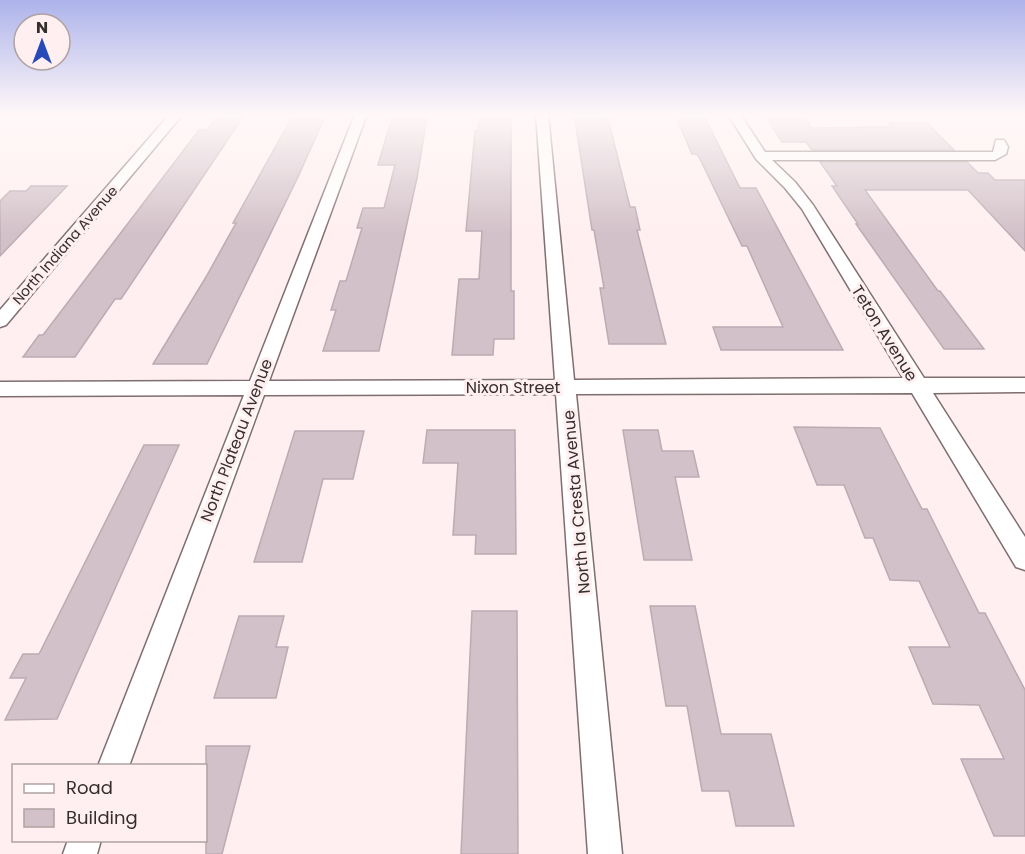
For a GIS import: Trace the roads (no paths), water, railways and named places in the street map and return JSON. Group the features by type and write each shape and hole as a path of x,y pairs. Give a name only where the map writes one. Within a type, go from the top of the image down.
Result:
{"street":[{"name":"North Indiana Avenue","path":"0,321 143,154"},
{"name":"North Plateau Avenue","path":"113,764 346,154"},
{"name":"North la Cresta Avenue","path":"546,154 605,854"},
{"path":"761,156 995,156 1000,154"},
{"name":"Teton Avenue","path":"761,156 790,185 808,208 1025,559"},
{"name":"Nixon Street","path":"0,389 1025,385"}]}
